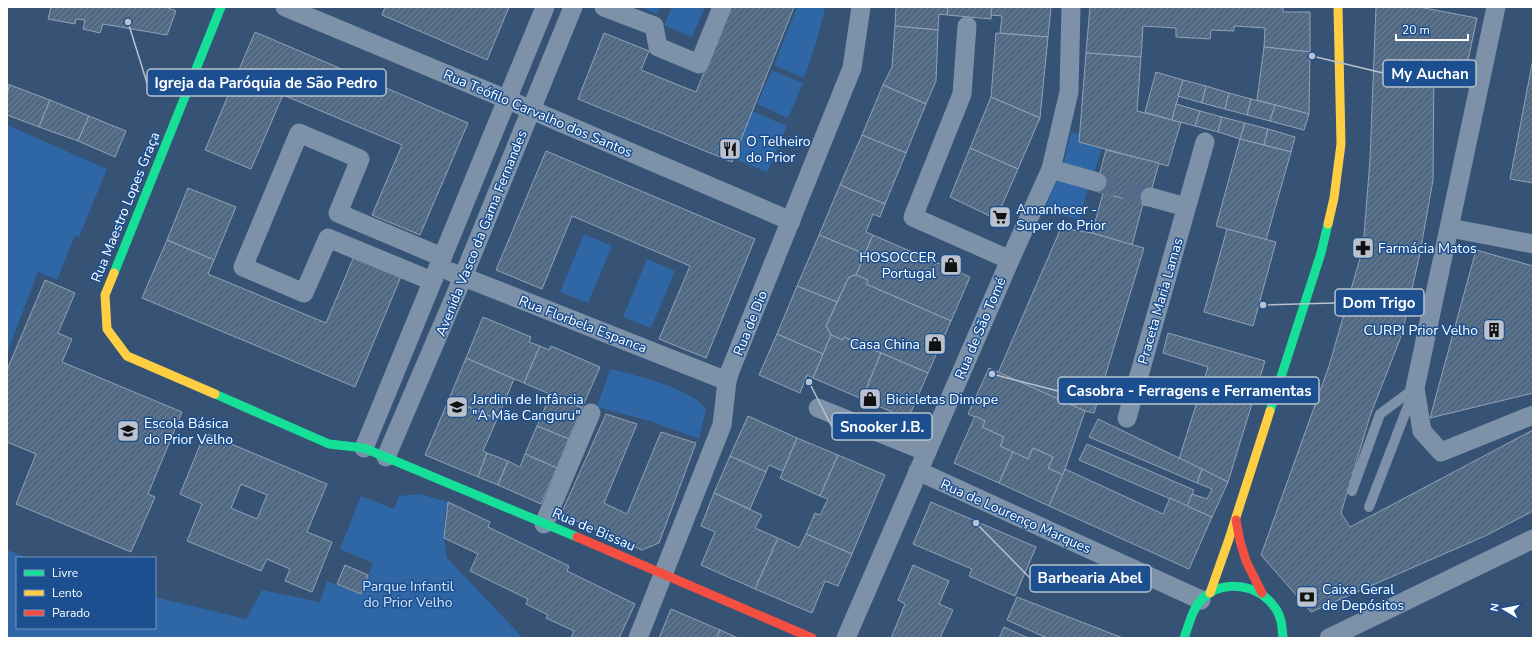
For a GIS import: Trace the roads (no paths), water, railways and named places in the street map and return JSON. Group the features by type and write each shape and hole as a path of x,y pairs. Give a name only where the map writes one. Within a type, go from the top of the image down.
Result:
{"street":[{"name":"Rua Maestro Lopes Graça","path":"221,7 104,295 107,329 127,356 329,444 364,448"},
{"name":"Rua Teófilo Carvalho dos Santos","path":"285,7 506,99 791,221"},
{"name":"Avenida Vasco da Gama Fernandes","path":"364,448 545,7"},
{"name":"Avenida Vasco da Gama Fernandes","path":"386,457 463,277 573,7"},
{"path":"604,7 654,26 658,47 699,64 722,7"},
{"name":"Rua de Dio","path":"638,638 722,425 727,381 852,68 861,7"},
{"name":"Rua de São Tomé","path":"846,638 1051,169 1069,92 1071,7"},
{"path":"1184,638 1194,613 1206,596 1236,517 1321,254 1334,198 1341,144 1338,7"},
{"path":"1496,7 1415,388 1422,431 1441,452 1533,415"},
{"path":"967,26 962,94 913,217 1010,260"},
{"path":"299,133 360,159 338,213 304,293 243,267 299,133"},
{"name":"Praceta Maria Lamas","path":"1127,418 1205,142"},
{"path":"1051,169 1097,182"},
{"path":"1150,197 1186,207"},
{"path":"338,213 438,268"},
{"path":"1450,228 1533,244"},
{"path":"328,238 438,268"},
{"name":"Rua Florbela Espanca","path":"438,268 727,381"},
{"path":"818,408 927,452"},
{"path":"544,524 591,413"},
{"name":"Rua de Bissau","path":"364,448 663,573 812,638"},
{"name":"Rua de Lourenço Marques","path":"918,471 1206,596"},
{"path":"1236,517 1240,541 1246,561 1262,593 1274,605 1282,620 1283,638"},
{"path":"1329,638 1533,538"},
{"path":"1206,596 1220,588 1231,585 1246,586 1262,593"},
{"path":"1188,628 1189,638"}],"lane":[{"path":"1352,491 1380,414 1415,388"},
{"path":"1369,507 1415,388"}],"tunnel":[{"path":"1097,182 1150,197"}],"place":[{"name":"Igreja da Paróquia de São Pedro","path":"128,22"},
{"name":"My Auchan","path":"1312,56"},
{"name":"O Telheiro do Prior","path":"730,149"},
{"name":"Amanhecer - Super do Prior","path":"1000,217"},
{"name":"Farmácia Matos","path":"1363,248"},
{"name":"HOSOCCER Portugal","path":"951,265"},
{"name":"Dom Trigo","path":"1263,305"},
{"name":"CURPI Prior Velho","path":"1494,330"},
{"name":"Casa China","path":"935,344"},
{"name":"Casobra - Ferragens e Ferramentas","path":"992,374"},
{"name":"Snooker J.B.","path":"809,382"},
{"name":"Bicicletas Dimope","path":"870,399"},
{"name":"Jardim de Infância \"A Mãe Canguru\"","path":"457,407"},
{"name":"Escola Básica do Prior Velho","path":"128,431"},
{"name":"Barbearia Abel","path":"976,523"},
{"name":"Caixa Geral de Depósitos","path":"1307,597"}],"park label":[{"name":"Parque Infantil do Prior Velho","path":"408,594"}]}
